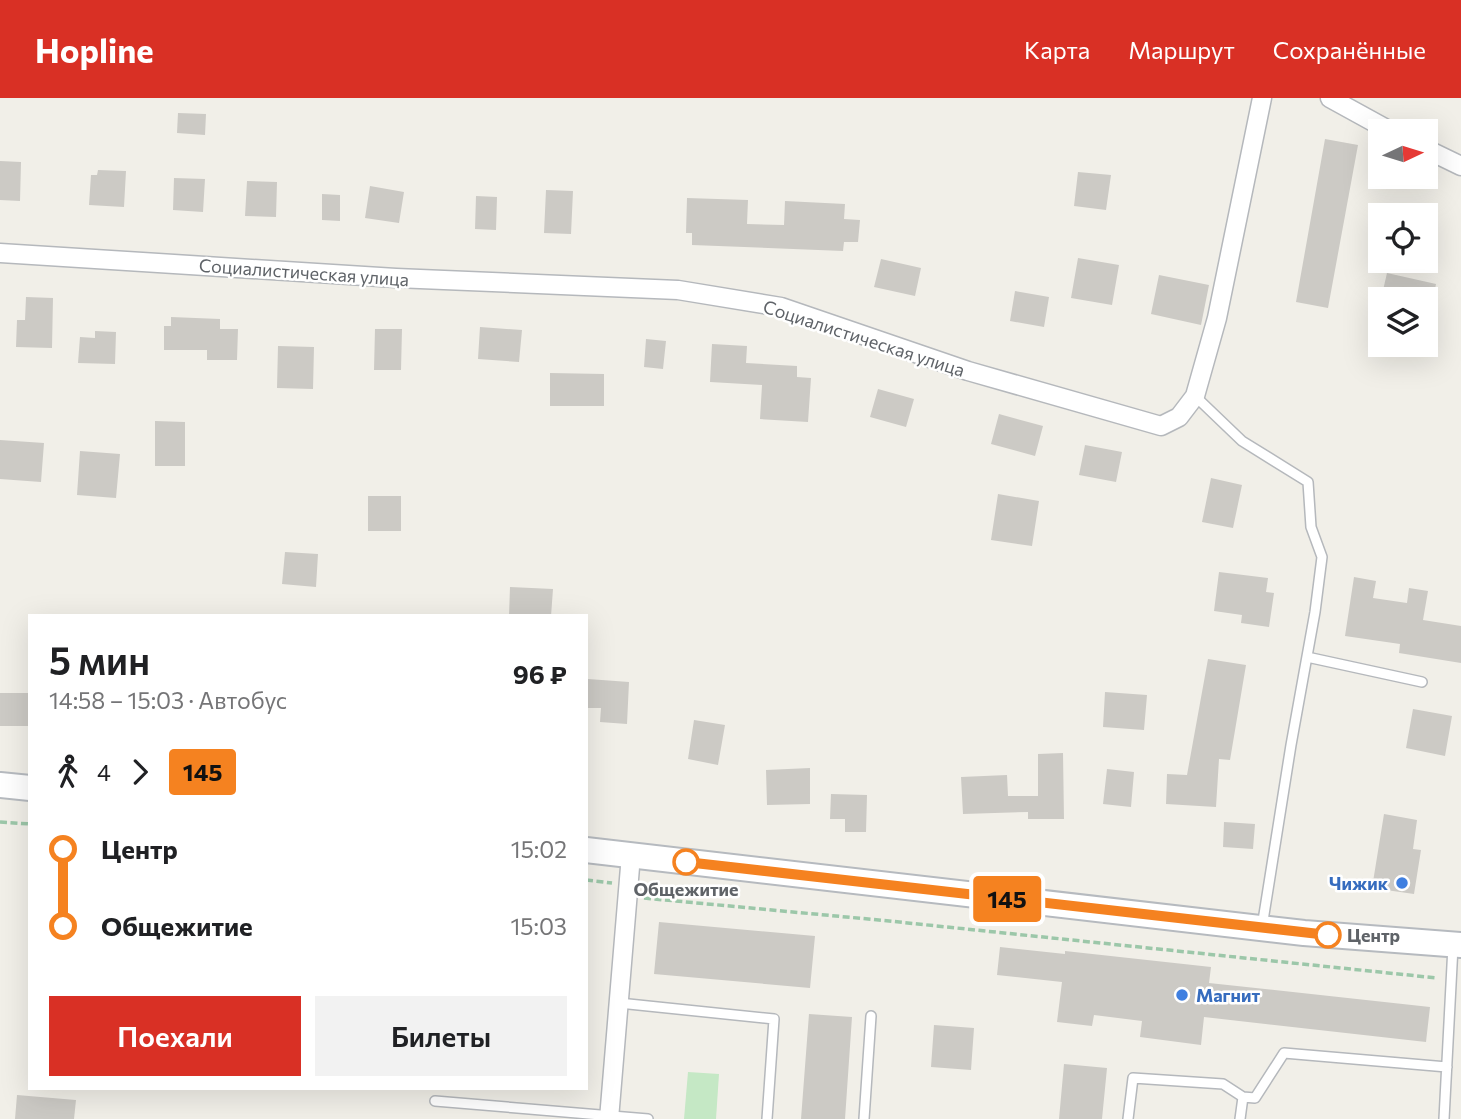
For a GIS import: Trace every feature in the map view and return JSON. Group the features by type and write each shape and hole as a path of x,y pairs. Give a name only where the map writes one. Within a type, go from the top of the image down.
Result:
{"main road":[{"path":"0,785 28,788"},
{"path":"588,850 1262,929 1457,945"}],"street":[{"name":"Социалистическая улица","path":"0,253 396,278 678,290 781,307 968,371 1161,426 1179,417 1195,396 1217,318 1262,98"},
{"path":"1330,98 1368,119"},
{"path":"1438,155 1461,166"},
{"path":"609,1118 631,855"}],"lane":[{"path":"1195,396 1242,441 1308,482 1311,527 1322,557 1262,929"},
{"path":"1307,657 1422,682"},
{"path":"1444,1119 1452,980 1457,945"},
{"path":"619,1003 774,1018 767,1119"},
{"path":"864,1119 871,1016"},
{"path":"1128,1119 1133,1078 1223,1084 1243,1097 1255,1098 1283,1053 1447,1067"},
{"path":"1240,1119 1243,1097"},
{"path":"435,1101 609,1118 648,1119"}],"path":[{"path":"0,822 28,824"},
{"path":"588,881 628,891 1452,980"}],"green space":[{"path":"688,1072 719,1074 716,1119 684,1119"}],"building":[{"path":"178,113 206,114 205,135 177,133"},
{"path":"1325,139 1358,145 1328,308 1296,302"},
{"path":"0,161 21,162 20,201 0,200"},
{"path":"98,170 126,171 124,207 89,205 91,175 97,175"},
{"path":"1078,172 1111,175 1106,210 1074,206"},
{"path":"174,178 205,179 203,212 173,210"},
{"path":"247,181 277,182 276,217 245,216"},
{"path":"370,186 404,192 399,223 365,218"},
{"path":"546,190 573,191 571,234 544,233"},
{"path":"322,194 340,195 340,221 322,220"},
{"path":"476,196 497,197 496,230 475,229"},
{"path":"687,198 748,200 747,224 784,225 785,201 845,204 844,219 860,220 858,242 844,242 843,251 692,245 692,233 686,233"},
{"path":"1078,258 1119,265 1112,305 1071,298"},
{"path":"881,259 921,268 915,296 874,287"},
{"path":"1387,273 1436,284 1435,287 1384,287"},
{"path":"1159,275 1209,285 1201,325 1151,314"},
{"path":"1015,291 1049,297 1044,327 1010,321"},
{"path":"26,297 53,298 52,348 16,347 17,320 25,320"},
{"path":"171,317 220,319 220,329 238,329 237,360 207,360 207,350 164,350 164,326 171,326"},
{"path":"480,327 522,330 519,362 478,359"},
{"path":"375,329 402,329 401,370 374,370"},
{"path":"95,331 116,332 115,364 78,363 80,337 95,338"},
{"path":"646,339 666,341 663,369 644,367"},
{"path":"712,344 747,346 746,363 797,366 797,377 811,378 808,422 760,419 762,385 710,382"},
{"path":"278,346 314,347 313,389 277,388"},
{"path":"550,373 604,374 604,406 550,406"},
{"path":"878,389 914,399 906,427 870,417"},
{"path":"999,414 1043,426 1035,456 991,444"},
{"path":"155,421 185,422 185,466 155,466"},
{"path":"0,440 44,443 41,482 0,479"},
{"path":"1085,445 1122,452 1116,482 1079,475"},
{"path":"80,451 120,454 116,498 77,495"},
{"path":"1211,478 1242,485 1233,528 1202,522"},
{"path":"998,494 1039,501 1032,546 991,540"},
{"path":"368,496 401,496 401,531 368,531"},
{"path":"285,552 318,554 316,587 282,584"},
{"path":"1219,572 1268,578 1266,592 1274,593 1269,627 1241,623 1242,615 1214,611"},
{"path":"1354,577 1376,581 1373,598 1407,603 1409,588 1428,591 1423,620 1461,626 1461,663 1399,653 1400,644 1345,636"},
{"path":"510,587 553,589 551,614 509,614"},
{"path":"1208,659 1246,665 1230,760 1219,759 1216,807 1166,804 1167,774 1187,775"},
{"path":"588,679 629,682 627,724 600,722 601,708 588,708"},
{"path":"1105,692 1147,695 1144,730 1103,727"},
{"path":"0,693 28,693 28,726 0,726"},
{"path":"1413,709 1452,716 1445,756 1406,748"},
{"path":"694,720 725,725 718,765 688,759"},
{"path":"1063,753 1064,819 1028,819 1028,812 963,814 961,777 1007,775 1008,796 1038,796 1038,754"},
{"path":"810,768 810,804 767,805 766,770"},
{"path":"1107,769 1134,772 1131,807 1103,804"},
{"path":"831,794 867,795 866,832 845,832 845,819 830,819"},
{"path":"1384,814 1417,820 1413,849 1421,850 1414,894 1372,888"},
{"path":"1224,822 1255,824 1253,849 1223,847"},
{"path":"659,922 815,936 810,988 654,974"},
{"path":"1000,947 1065,954 1065,951 1211,967 1209,983 1430,1007 1426,1042 1204,1017 1201,1045 1140,1037 1142,1021 1094,1015 1092,1026 1057,1022 1062,982 997,975"},
{"path":"809,1014 852,1017 845,1119 801,1119"},
{"path":"934,1025 974,1028 971,1070 931,1067"},
{"path":"1064,1064 1107,1068 1102,1119 1059,1119"},
{"path":"17,1095 76,1100 74,1119 15,1119"}],"bus line":[{"name":"145","path":"686,862 1328,935"}],"place":[{"name":"Общежитие","path":"686,862"},
{"name":"Чижик","path":"1402,883"},
{"name":"Центр","path":"1328,935"},
{"name":"Магнит","path":"1182,995"}]}
